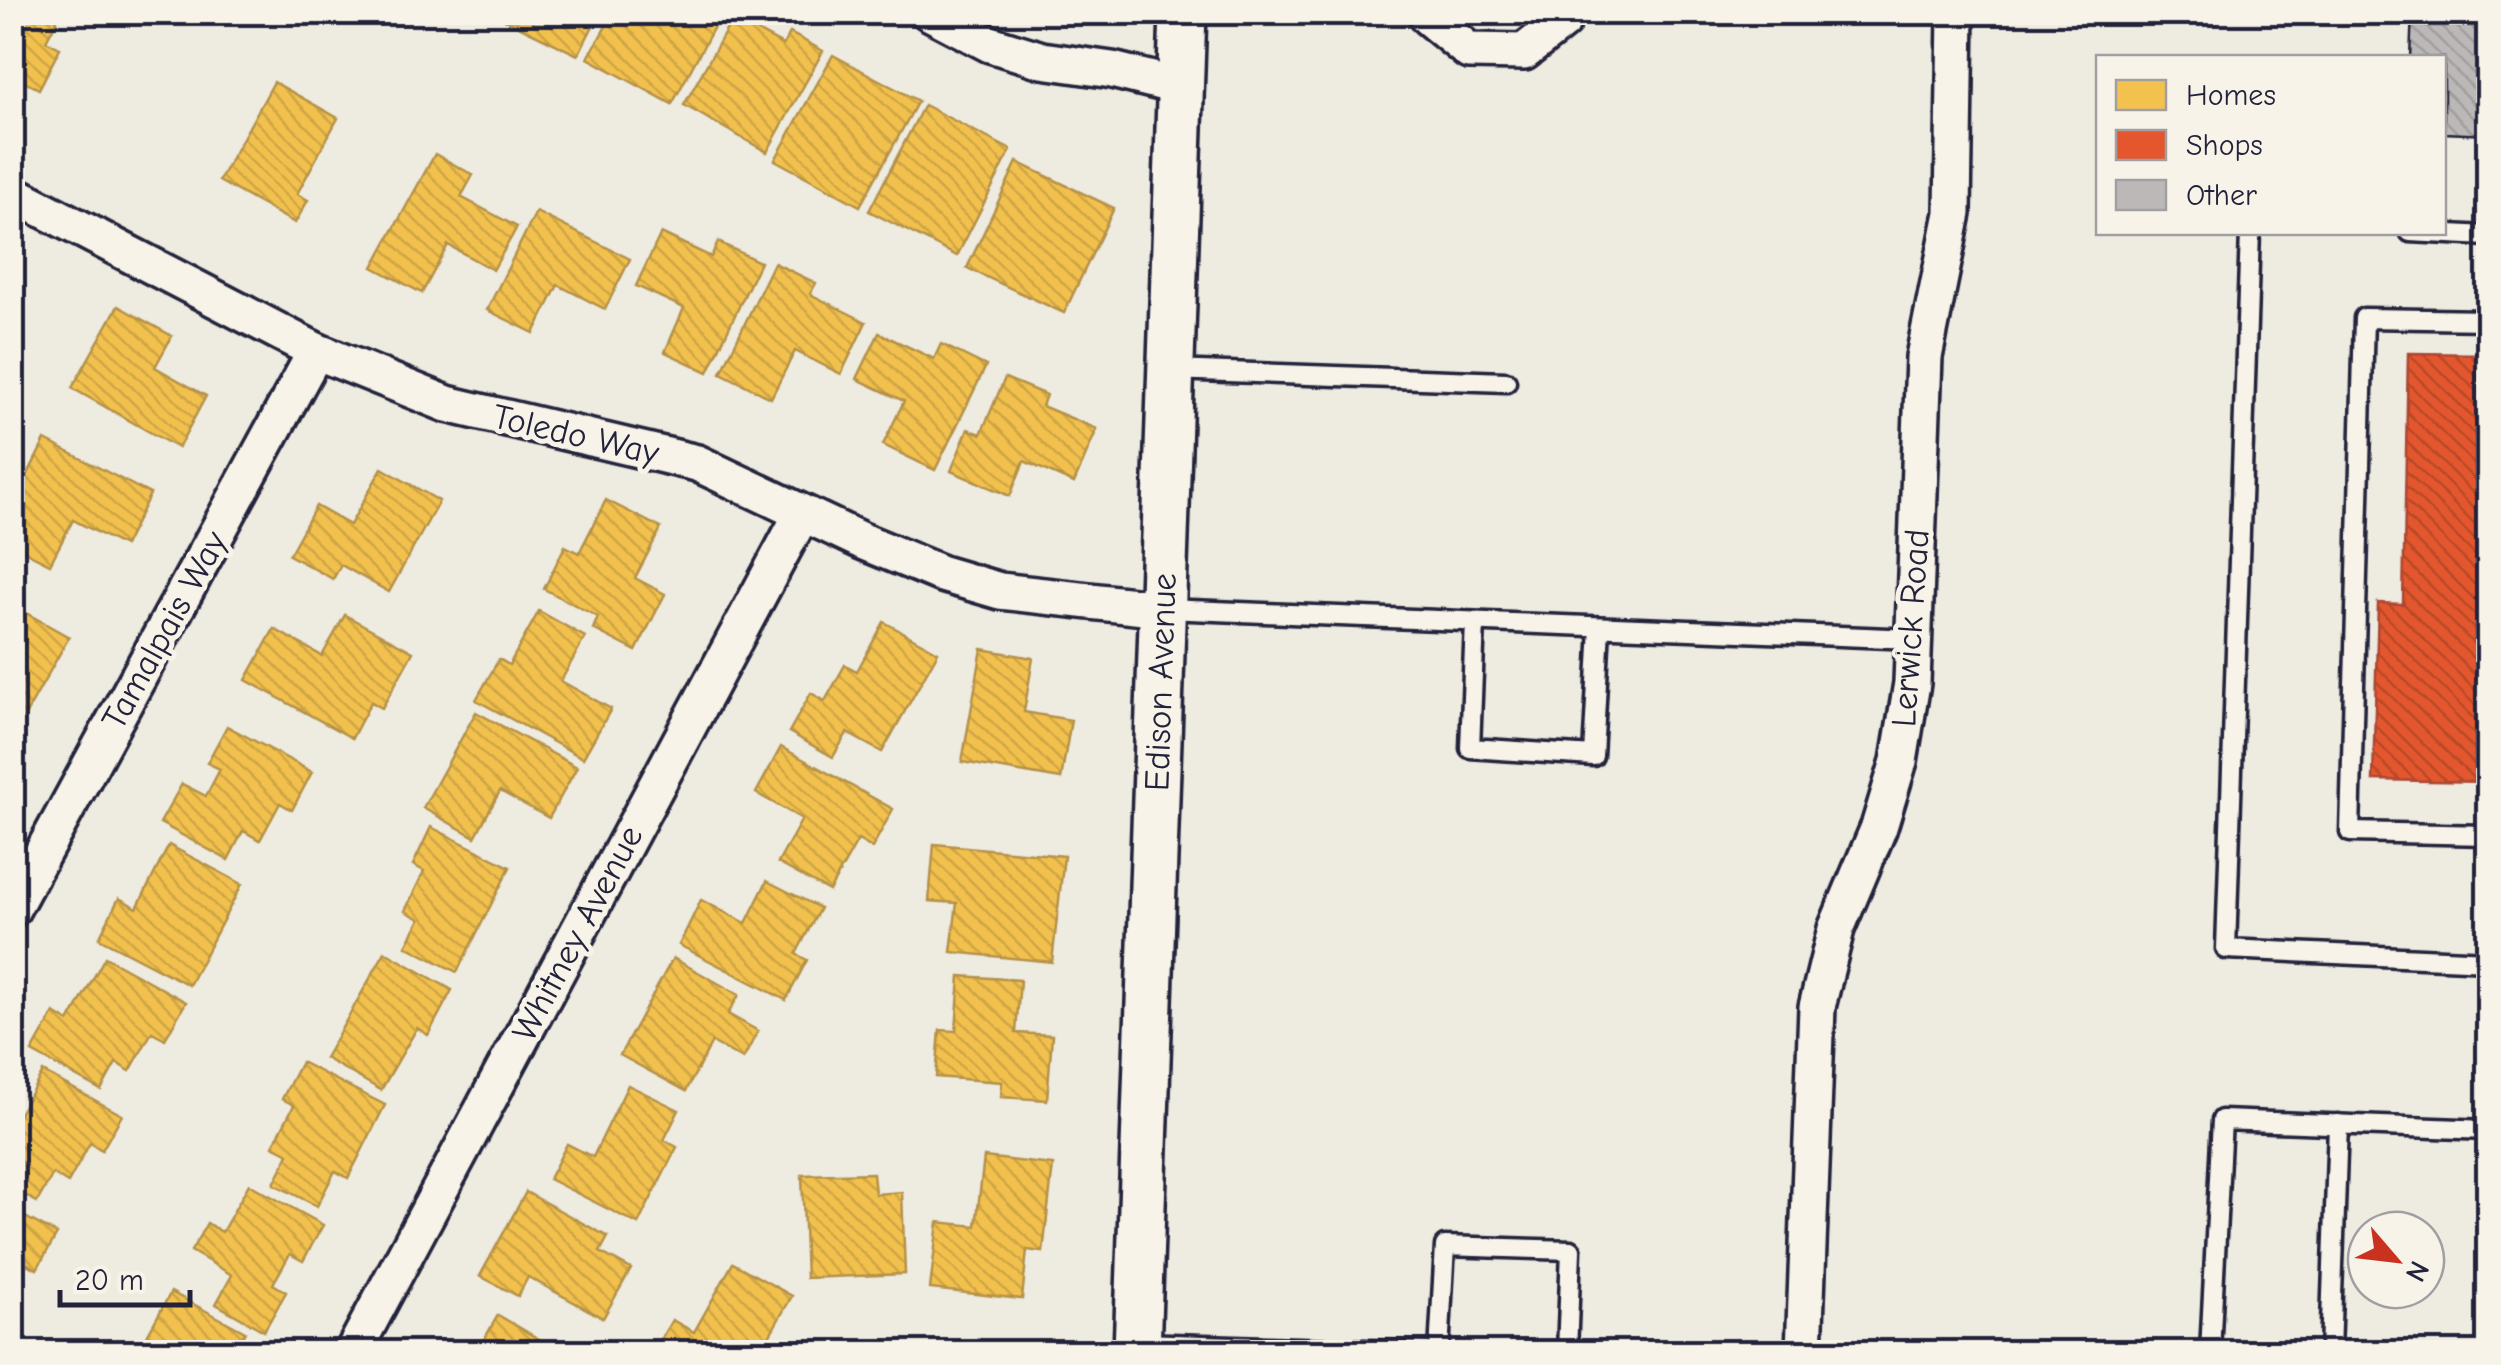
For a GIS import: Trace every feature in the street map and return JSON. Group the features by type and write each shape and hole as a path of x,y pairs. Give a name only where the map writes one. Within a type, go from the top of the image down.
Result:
{"street":[{"path":"928,12 990,44 1042,60 1112,70 1181,87"},
{"name":"Edison Avenue","path":"1137,1348 1183,12"},
{"path":"1428,12 1428,17 1469,51 1524,52 1563,21 1564,12"},
{"name":"Lerwick Road","path":"1804,1352 1817,1006 1836,929 1879,827 1899,761 1912,683 1924,357 1953,213 1956,12"},
{"name":"Toledo Way","path":"12,193 316,351 447,404 697,463 802,514 942,574 1000,592 1162,609"},
{"name":"Tamalpais Way","path":"12,909 316,351"},
{"name":"Whitney Avenue","path":"353,1352 802,514"}],"lane":[{"path":"2446,234 2488,236"},
{"path":"2250,235 2226,949 2488,961"},
{"path":"2488,320 2364,318 2350,832 2488,836"},
{"path":"1171,370 1506,382"},
{"path":"1162,609 1914,639"},
{"path":"1474,622 1470,748 1592,756 1600,627"},
{"path":"2210,1352 2222,1120 2488,1130"},
{"path":"2330,1352 2338,1124"},
{"path":"1439,1352 1445,1246 1571,1250 1568,1352"},
{"path":"1137,1348 1428,1352"}],"building: Homes":[{"path":"12,12 61,12 46,41 60,48 39,89 12,75"},
{"path":"600,12 578,55 496,15"},
{"path":"614,12 722,12 672,104 588,58"},
{"path":"733,18 783,45 790,33 823,51 767,152 684,105"},
{"path":"833,55 918,101 860,206 775,160"},
{"path":"274,82 338,118 297,194 308,200 295,223 219,181"},
{"path":"924,105 1011,150 957,256 869,211"},
{"path":"435,154 473,175 461,197 517,227 493,270 448,245 422,293 373,267"},
{"path":"1017,162 1114,208 1064,313 967,268"},
{"path":"536,212 630,259 605,309 558,285 534,333 487,310"},
{"path":"661,233 711,257 718,242 760,262 708,372 665,352 684,308 636,286"},
{"path":"774,263 816,283 810,294 866,322 841,374 795,351 771,398 721,373"},
{"path":"118,306 172,336 155,367 206,396 178,448 72,388"},
{"path":"879,333 934,359 941,344 986,366 935,470 883,445 904,401 857,379"},
{"path":"1005,378 1046,395 1042,406 1097,429 1074,483 1024,461 1010,496 951,471 968,429 981,434"},
{"path":"45,440 150,494 124,546 73,520 50,564 12,545 12,484 21,488"},
{"path":"382,468 439,501 389,592 341,565 333,579 289,555 316,506 350,525"},
{"path":"606,500 661,528 635,578 665,594 636,651 593,629 598,617 544,589 565,546 579,553"},
{"path":"12,605 69,637 13,737 12,737"},
{"path":"539,611 585,637 561,681 611,709 583,758 476,700 499,659 509,665"},
{"path":"345,615 413,652 382,708 371,702 352,738 246,680 274,629 322,656"},
{"path":"884,622 938,652 882,752 847,733 833,757 789,732 811,693 825,701 845,665 857,671"},
{"path":"982,649 1033,658 1024,712 1071,720 1061,779 962,762"},
{"path":"476,712 577,767 549,818 500,791 475,837 423,808"},
{"path":"227,726 312,772 292,810 280,803 260,840 243,831 228,860 160,823 182,784 206,796 220,769 207,763"},
{"path":"781,747 893,809 872,848 858,840 829,891 778,863 802,819 756,793"},
{"path":"431,827 510,867 457,972 406,946 420,919 405,911 424,871 413,865"},
{"path":"934,844 1064,856 1052,962 951,952 957,903 929,901"},
{"path":"169,845 242,884 189,985 99,938 119,898 137,908"},
{"path":"767,881 820,908 796,954 807,960 786,1000 679,945 701,900 746,923"},
{"path":"385,952 452,990 428,1035 417,1028 381,1090 325,1058"},
{"path":"105,957 186,1002 165,1039 152,1032 130,1071 116,1063 101,1090 32,1052 54,1013 69,1022"},
{"path":"673,958 739,995 728,1014 758,1031 743,1059 712,1042 686,1091 620,1055"},
{"path":"960,976 1020,980 1016,1033 1052,1035 1047,1100 1001,1097 1002,1082 936,1077 940,1030 956,1031"},
{"path":"301,1062 385,1105 348,1178 335,1171 317,1206 274,1184 289,1154 273,1146 294,1105 282,1099"},
{"path":"43,1072 122,1115 102,1150 90,1143 68,1183 53,1174 37,1202 12,1188 12,1126"},
{"path":"628,1085 679,1110 664,1140 677,1147 638,1224 549,1179 567,1144 593,1157"},
{"path":"984,1157 1053,1165 1043,1252 1027,1250 1022,1299 930,1289 938,1222 976,1226"},
{"path":"873,1173 875,1194 902,1192 905,1274 806,1278 802,1175"},
{"path":"249,1184 323,1225 303,1261 290,1254 273,1284 286,1292 264,1331 216,1304 232,1275 191,1251 207,1223 222,1232"},
{"path":"526,1192 608,1237 600,1252 631,1269 603,1318 528,1277 518,1296 480,1276"},
{"path":"12,1210 57,1234 37,1269 27,1264 12,1290"},
{"path":"733,1263 792,1296 760,1352 653,1352 672,1320 694,1332"},
{"path":"171,1292 245,1332 234,1352 138,1352"},
{"path":"498,1315 549,1345 545,1352 477,1352"}],"building: Shops":[{"path":"2408,353 2487,354 2484,458 2488,458 2488,782 2373,780 2378,603 2403,604"}],"building: Other":[{"path":"2412,12 2488,13 2488,135 2446,133 2446,55 2410,55"}]}
